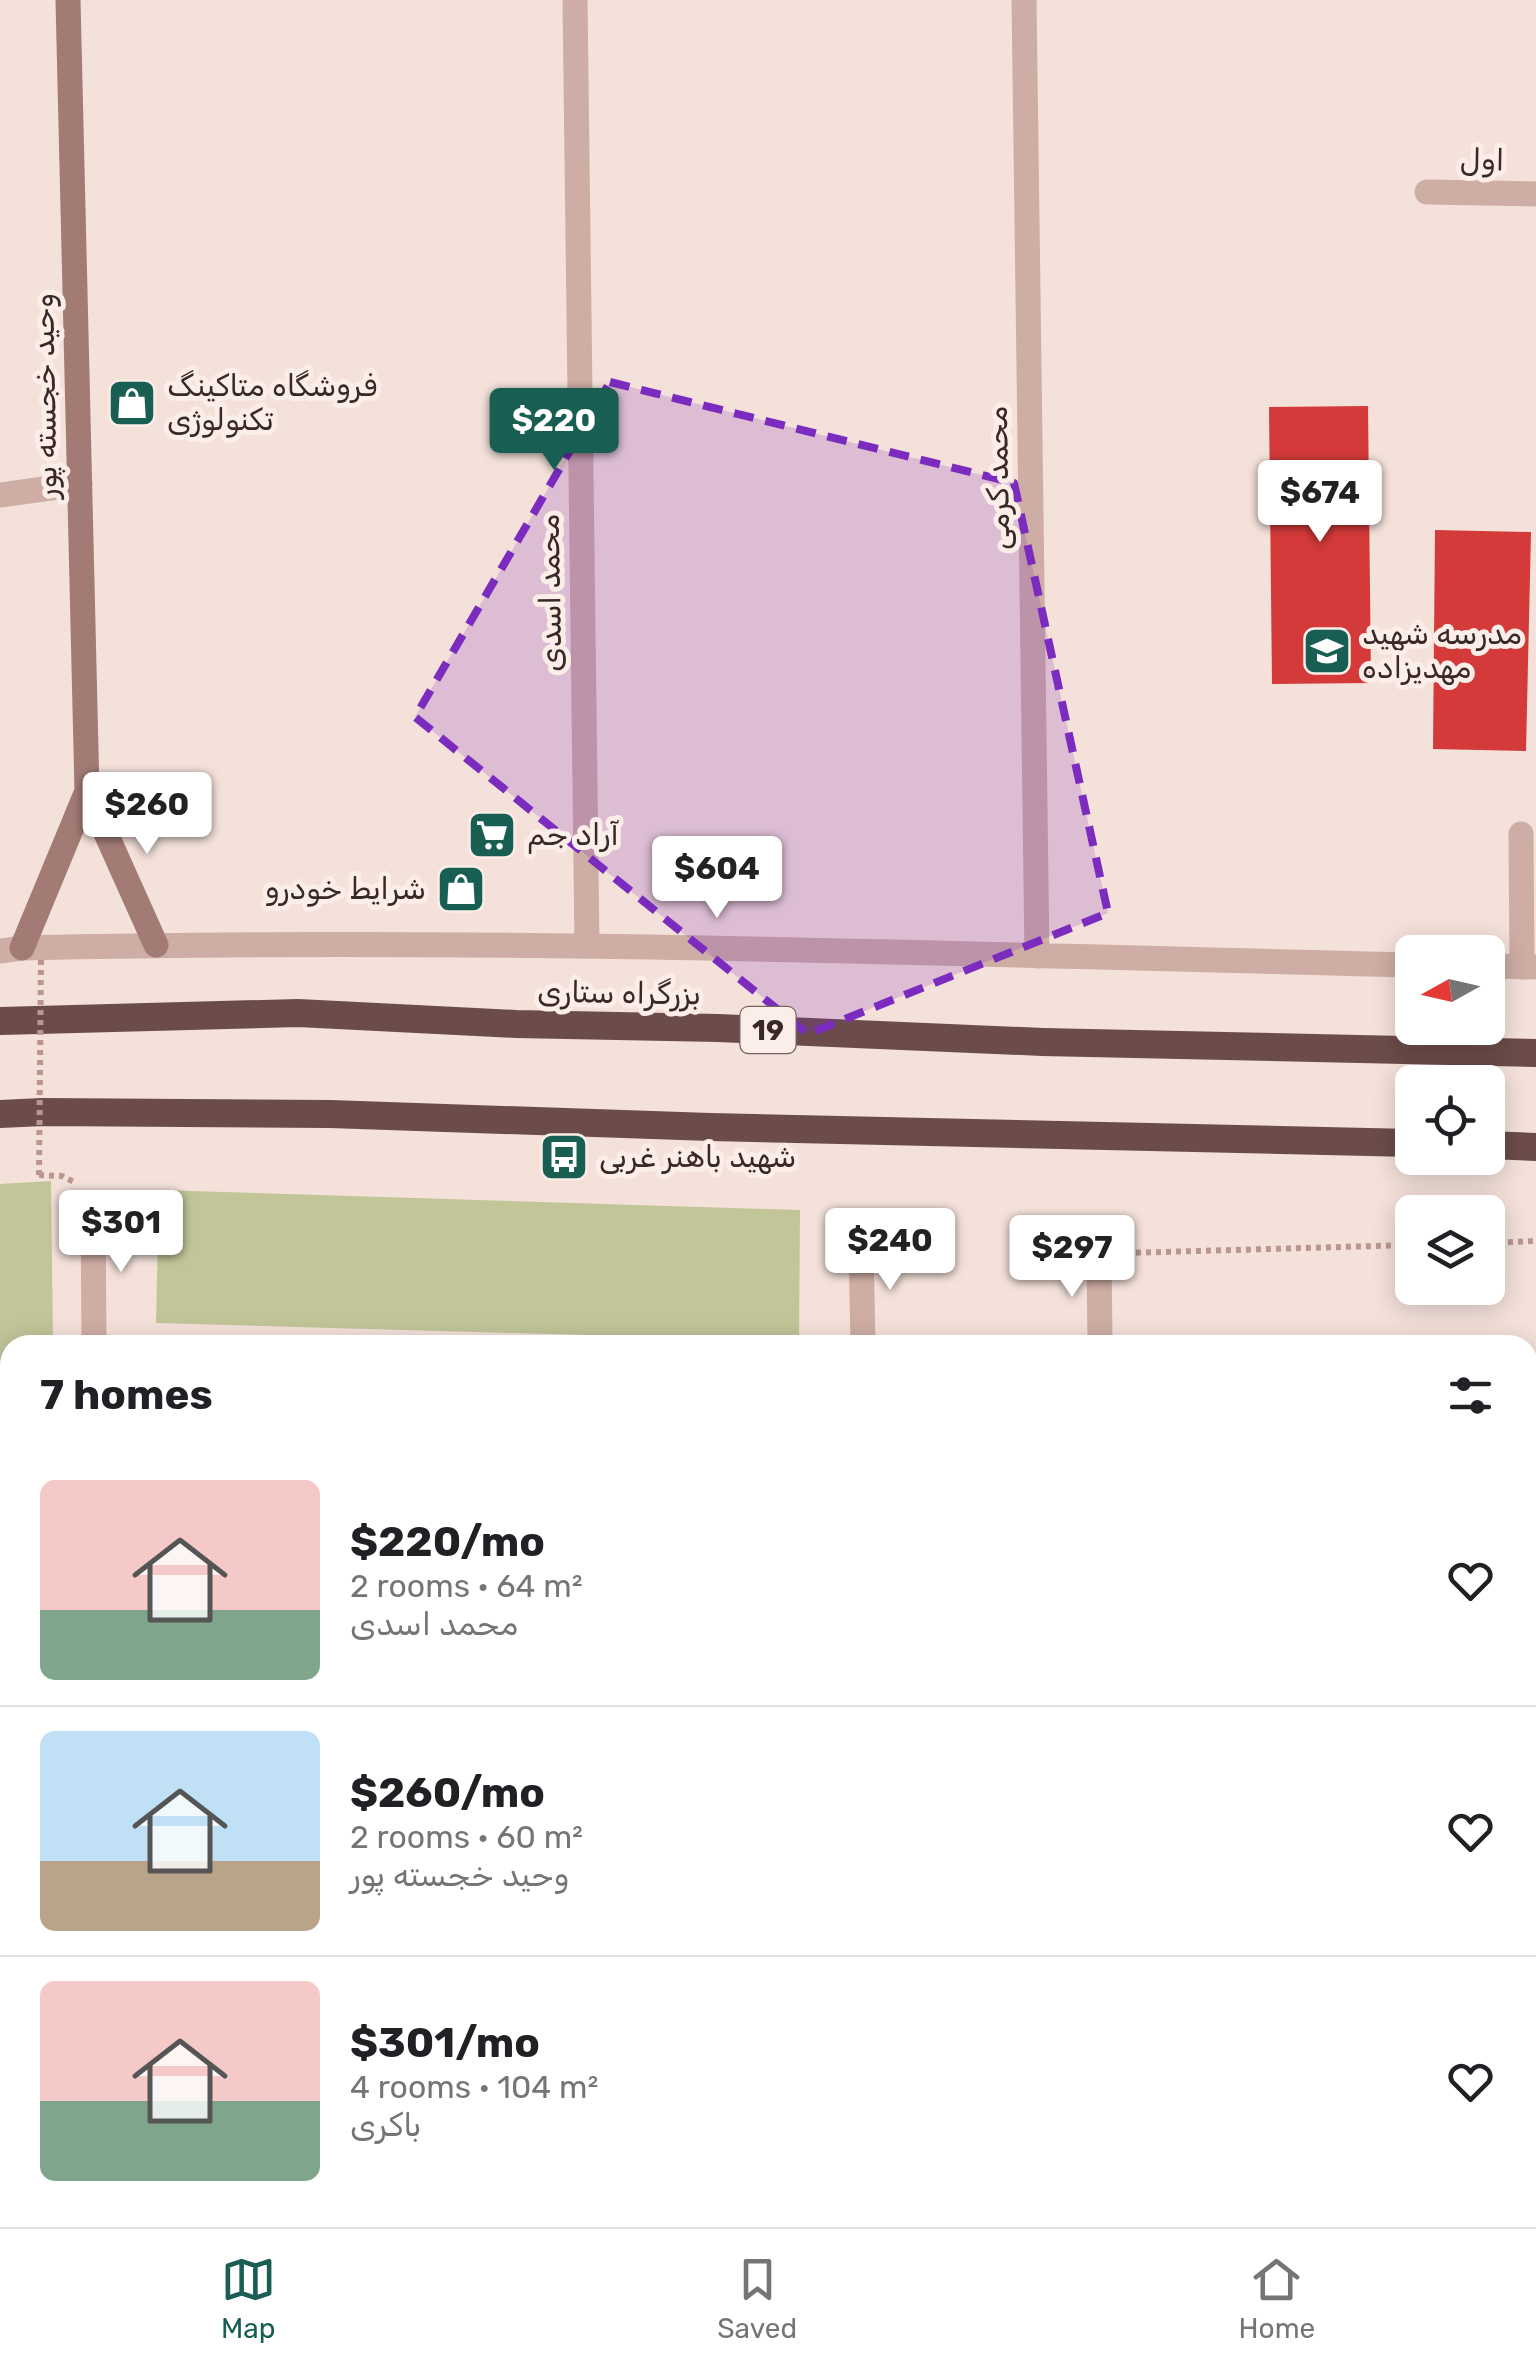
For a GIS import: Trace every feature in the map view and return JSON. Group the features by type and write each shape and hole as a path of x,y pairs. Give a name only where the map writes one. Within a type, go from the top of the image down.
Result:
{"highway":[{"name":"بزرگراه ستاری","path":"0,1021 298,1013 1043,1042 1536,1053"},
{"path":"0,1114 330,1114 1395,1144"},
{"path":"1505,1145 1536,1146"}],"main road":[{"name":"وحید خجسته پور","path":"68,0 87,791 156,945"},
{"name":"وحید خجسته پور","path":"21,953 87,791"}],"street":[{"name":"محمد اسدی","path":"576,0 587,945"},
{"name":"محمد کرمی","path":"1024,0 1036,956"},
{"name":"اول","path":"1426,192 1536,194"},
{"path":"0,495 80,484"},
{"path":"1521,834 1529,967"},
{"path":"21,953 156,945 587,945 1395,964"},
{"path":"93,1206 94,1335"},
{"path":"862,1242 863,1335"},
{"path":"1100,1254 1100,1335"}],"path":[{"path":"21,953 39,1175 62,1176"},
{"path":"1505,1242 1536,1241"},
{"path":"1100,1254 1395,1245"}],"highlighted area":[{"path":"610,382 1014,483 1108,913 808,1034 415,717"}],"green space":[{"path":"51,1181 53,1335 0,1335 0,1184"},
{"path":"159,1190 800,1210 799,1335 585,1335 156,1323"}],"building":[{"path":"1368,406 1371,683 1272,684 1269,407"},
{"path":"1435,530 1531,532 1526,751 1433,749"}],"place":[{"name":"فروشگاه متاکینگ تکنولوژی","path":"132,403"},
{"name":"مدرسه شهيد مهديزاده","path":"1327,651"},
{"name":"آراد جم","path":"492,835"},
{"name":"شرایط خودرو","path":"461,889"},
{"name":"شهید باهنر غربی","path":"564,1157"}]}
